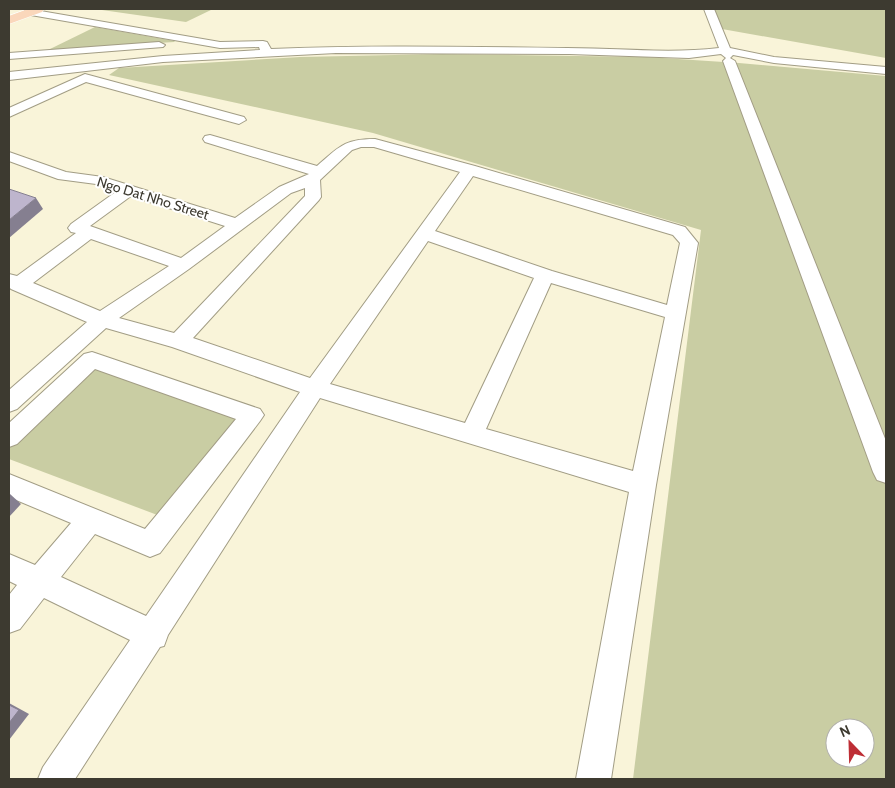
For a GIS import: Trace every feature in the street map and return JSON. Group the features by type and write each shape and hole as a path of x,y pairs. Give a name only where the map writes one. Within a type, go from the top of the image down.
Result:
{"main road":[{"path":"9,20 34,10"}],"street":[{"path":"709,9 886,472"},
{"path":"34,10 94,24 220,45 263,44 267,53"},
{"path":"77,31 94,24"},
{"path":"9,56 202,42"},
{"path":"27,54 52,43"},
{"path":"9,76 163,59 336,50 569,50 727,55 886,70"},
{"path":"9,113 84,78 239,120"},
{"path":"9,87 67,86"},
{"path":"210,138 316,176"},
{"path":"9,403 102,320 183,265 285,190 316,176 347,147 364,143 375,143 679,231 689,243 643,485 594,779"},
{"name":"Ngo Dat Nho Street","path":"9,156 62,176 98,180 239,225"},
{"path":"56,779 315,388 470,169"},
{"path":"178,342 313,197 316,176"},
{"path":"130,190 77,228 183,265"},
{"path":"14,282 89,232"},
{"path":"424,233 545,275 676,314"},
{"path":"472,434 545,275"},
{"path":"14,282 102,320 178,342 315,388 643,485"},
{"path":"9,437 92,360 252,415 150,544 9,485"},
{"path":"9,618 90,520"},
{"path":"9,567 153,635"}],"green space":[{"path":"95,9 213,9 186,22"},
{"path":"714,9 886,9 886,58 722,29"},
{"path":"95,27 175,41 48,50"},
{"path":"442,54 647,57 886,76 886,779 633,779 701,230 373,133 109,75 119,68 300,57"},
{"path":"89,367 238,418 160,516 9,459 9,444"}],"building":[{"path":"9,189 36,198 9,220"},
{"path":"9,705 19,710 9,723"}]}
